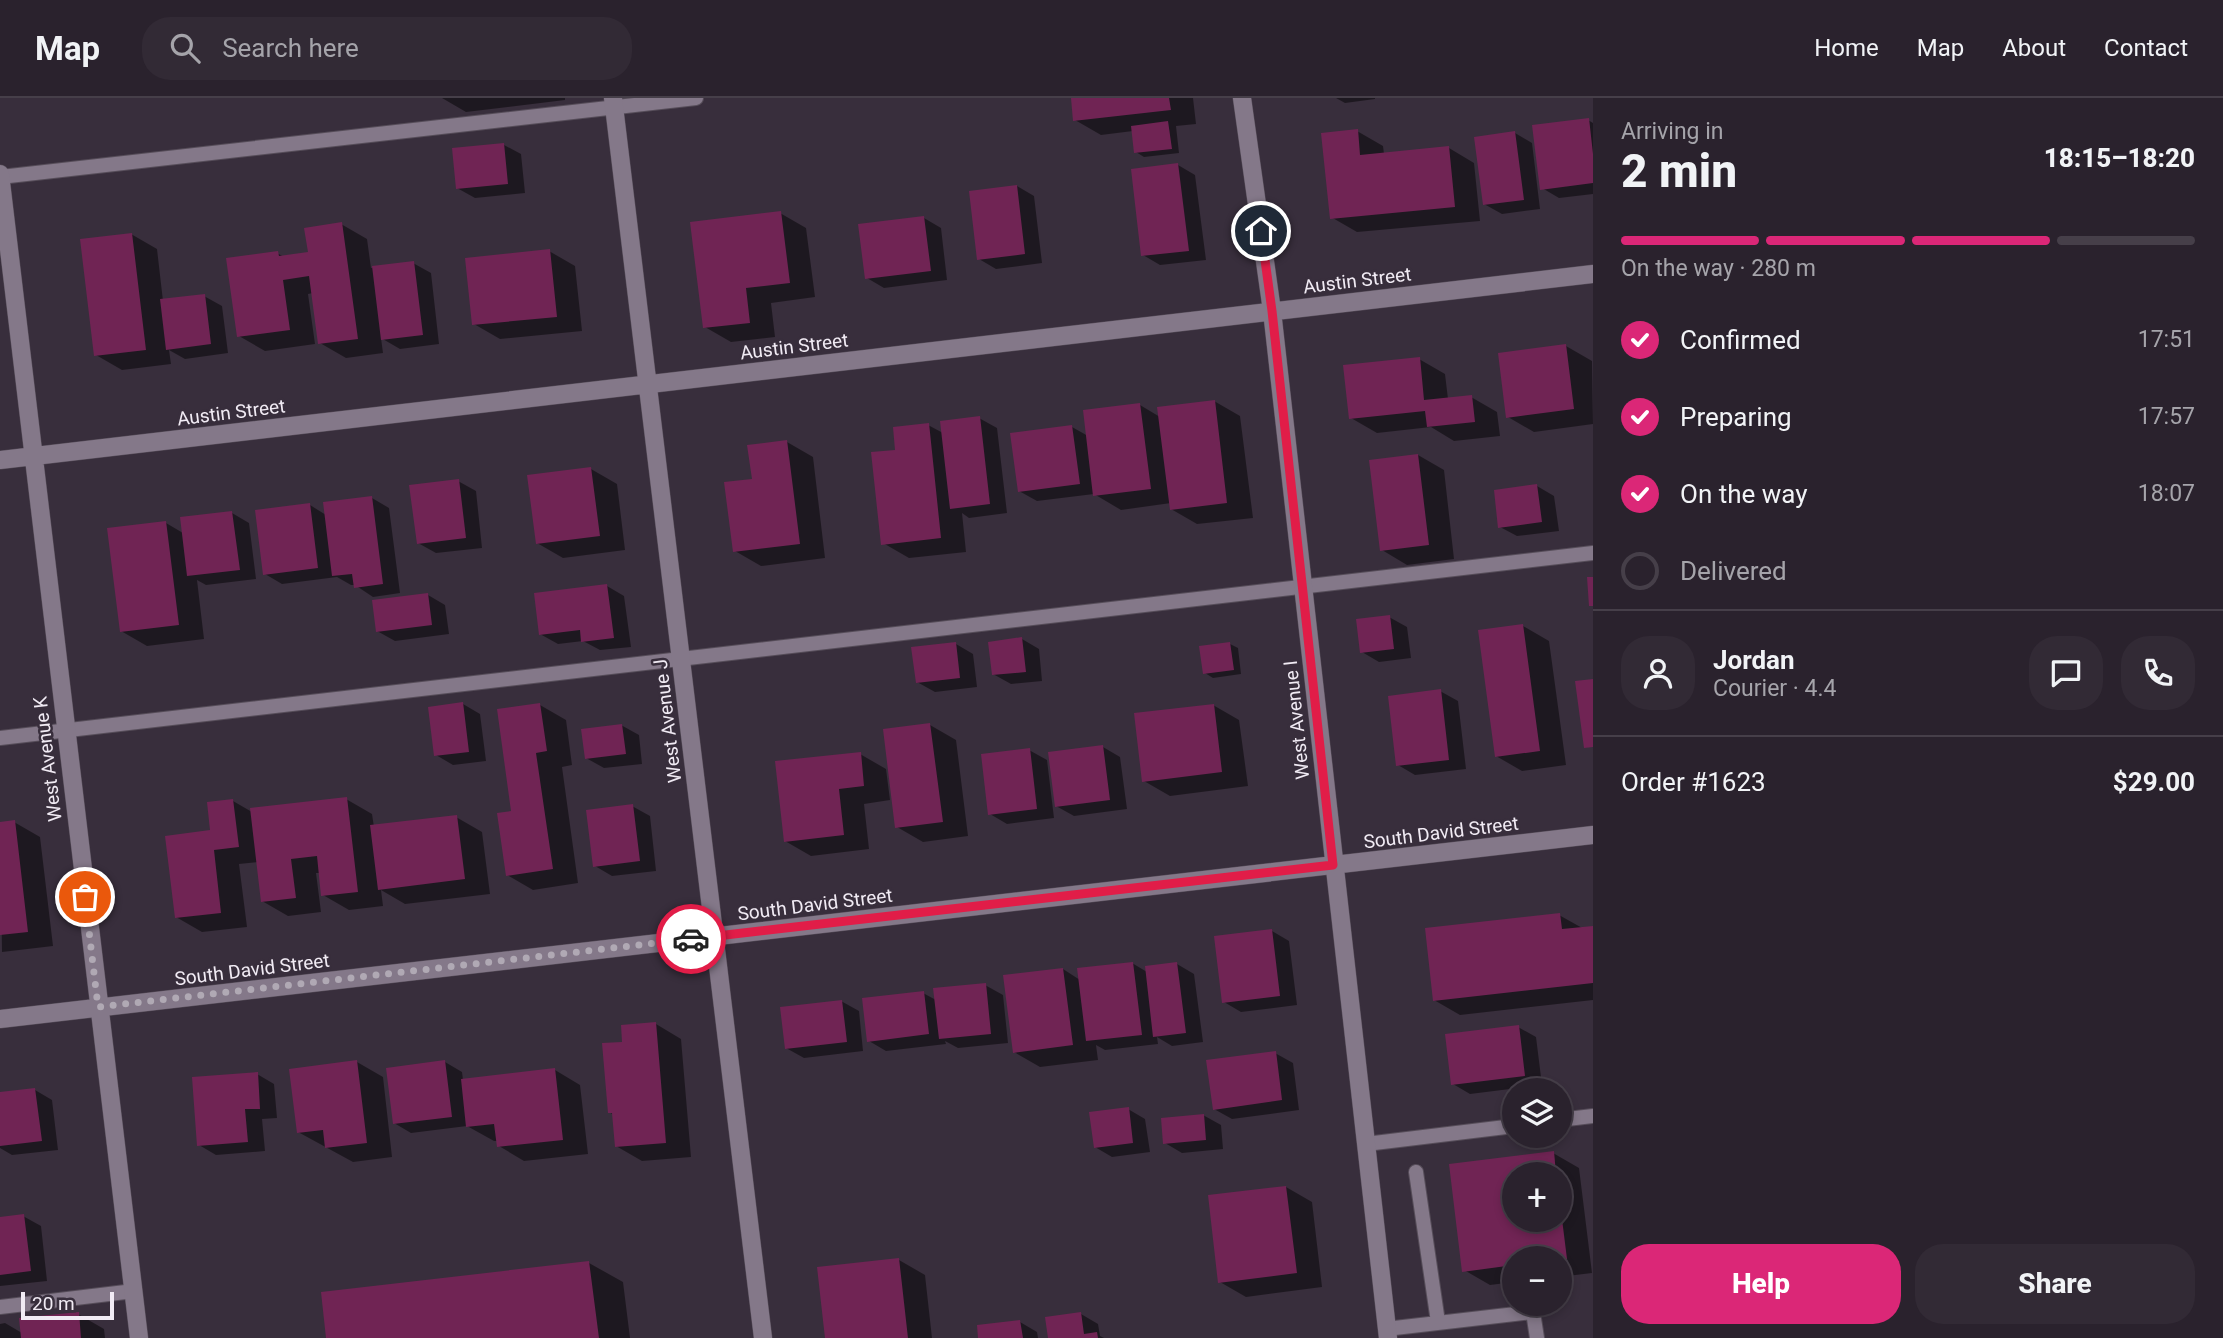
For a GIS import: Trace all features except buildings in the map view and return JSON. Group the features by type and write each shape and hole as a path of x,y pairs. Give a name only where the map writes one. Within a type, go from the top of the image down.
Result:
{"street":[{"name":"West Avenue I","path":"1242,98 1272,311 1387,1333"},
{"name":"West Avenue J","path":"614,103 763,1338"},
{"name":"West Avenue K","path":"0,176 139,1338"},
{"name":"Austin Street","path":"0,460 1593,274"},
{"name":"South David Street","path":"0,1019 1593,835"}],"lane":[{"path":"0,176 614,103 696,98"},
{"path":"0,738 1593,553"},
{"path":"1572,1119 1593,1116"},
{"path":"1366,1144 1502,1127"},
{"path":"1416,1172 1438,1322"},
{"path":"0,1307 134,1291"},
{"path":"1387,1333 1438,1322 1533,1312 1536,1338"}],"way so far":[{"path":"85,897 98,1007 691,939"}],"route":[{"path":"691,939 1333,865 1261,231"}]}
